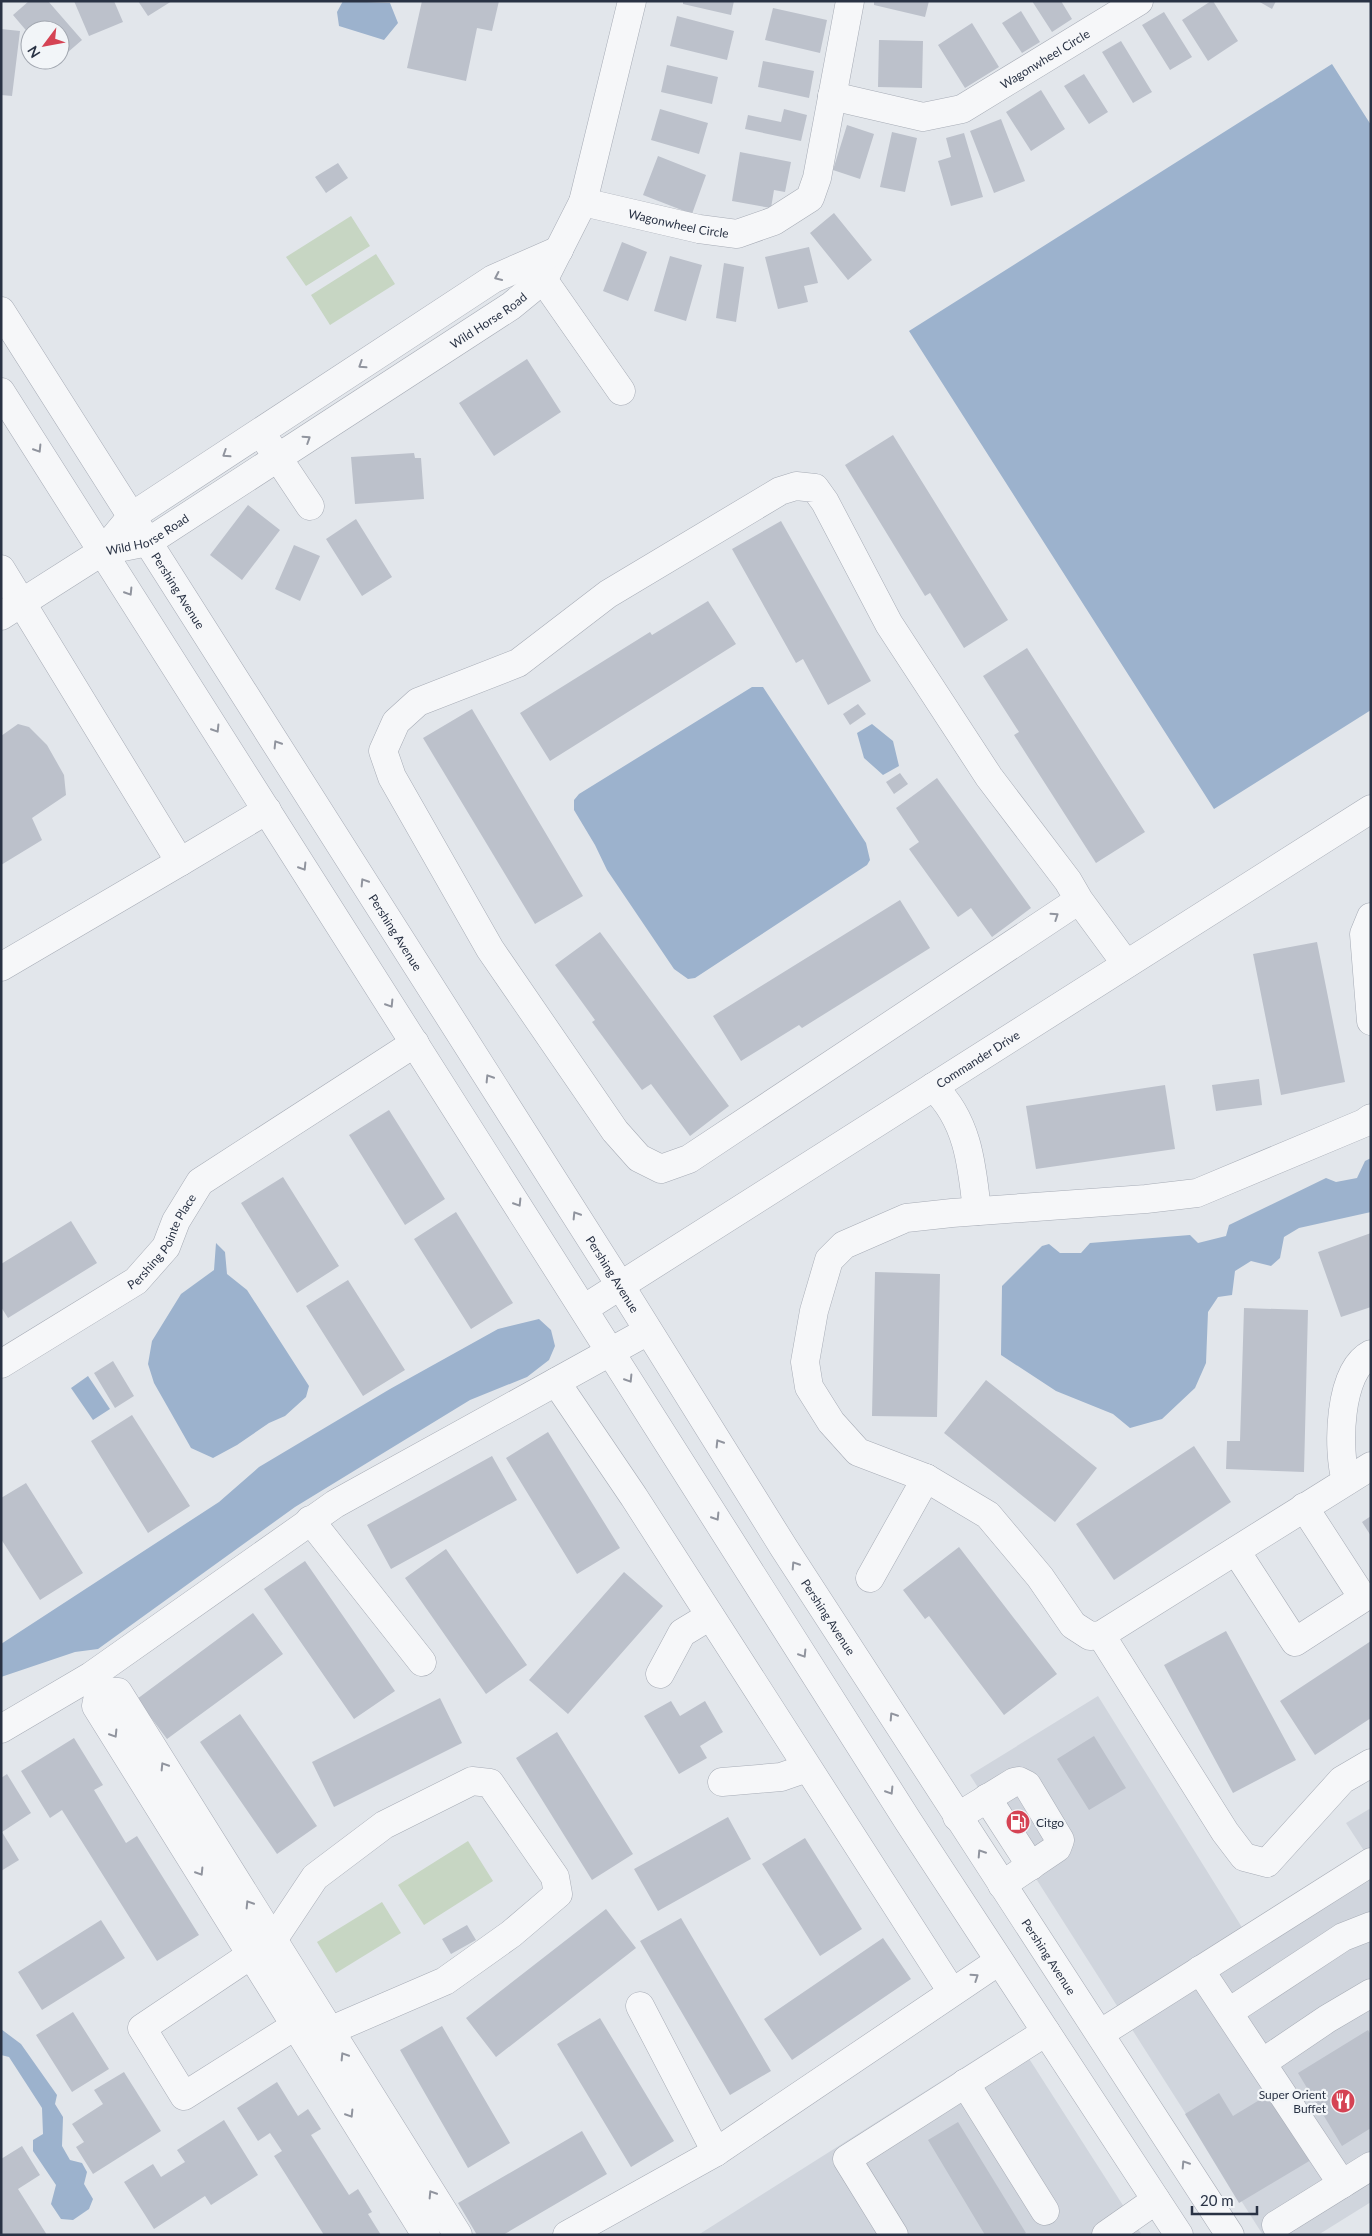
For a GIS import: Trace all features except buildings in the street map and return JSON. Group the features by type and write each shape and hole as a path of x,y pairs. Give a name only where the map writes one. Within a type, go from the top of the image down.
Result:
{"street":[{"name":"Wild Horse Road","path":"103,551 148,542 511,306 538,270 559,250 583,202 632,1"},
{"name":"Wagonwheel Circle","path":"583,202 699,229 737,234 774,221 810,198 817,178 850,1"},
{"name":"Wagonwheel Circle","path":"832,96 923,117 962,109 1139,1"},
{"name":"Wild Horse Road","path":"103,551 132,516 494,278 538,270"},
{"path":"538,270 620,391"},
{"name":"Pershing Avenue","path":"1,311 620,1285 784,1548 957,1817 1101,2033 1230,2235"},
{"path":"1,392 999,1960 1179,2235"},
{"path":"261,431 310,506"},
{"path":"1073,891 1031,932 689,1159 661,1169 639,1158 615,1132 490,949 392,777 383,751 396,722 418,702 518,662 608,594 780,491 796,486 815,488 825,502 889,624 989,777 1073,891 1126,964"},
{"path":"12,609 103,551"},
{"path":"1,568 12,609 180,862"},
{"path":"1,967 267,810"},
{"name":"Commander Drive","path":"584,1308 1371,810"},
{"path":"1371,917 1364,934 1371,1020"},
{"name":"Pershing Pointe Place","path":"1,1364 136,1281 166,1247 176,1221 200,1182 415,1043"},
{"path":"932,1087 946,1100 963,1134 973,1168 977,1211"},
{"path":"1371,1118 1364,1123 1198,1193 1146,1200 977,1211 906,1218 844,1245 829,1260 814,1311 805,1362 810,1387 832,1422 858,1452 926,1478 988,1515 1040,1577 1073,1625 1090,1636 1101,1635 1371,1466"},
{"path":"1,1729 95,1684 310,1520 612,1352 648,1330"},
{"path":"1346,1481 1340,1451 1346,1386 1355,1367 1363,1358 1371,1354"},
{"path":"556,1382 634,1497 952,1992"},
{"path":"870,1578 926,1478"},
{"path":"1236,1551 1295,1642 1363,1598 1304,1508"},
{"path":"310,1520 422,1662"},
{"path":"660,1674 682,1632 710,1616"},
{"path":"1101,1635 1225,1832 1244,1857 1267,1864 1342,1780 1371,1762"},
{"path":"95,1684 118,1692 262,1947 458,2235"},
{"path":"722,1782 781,1777 808,1768"},
{"path":"472,1780 490,1783 555,1877 558,1894 511,1934 444,1981 313,2023 184,2096 142,2028 262,1947 314,1877 384,1825 472,1780"},
{"path":"957,1817 1014,1782 1019,1781 1027,1785 1060,1840 1057,1848 1002,1885"},
{"path":"987,1798 1031,1866"},
{"path":"1101,2033 1371,1862"},
{"path":"1228,2012 1343,1937 1368,1933"},
{"path":"567,2235 716,2152 999,1960"},
{"path":"1200,1970 1342,2184"},
{"path":"1262,2063 1371,1992"},
{"path":"640,2006 716,2152"},
{"path":"313,2023 426,2235"},
{"path":"894,2235 847,2159 1046,2032"},
{"path":"965,2083 1045,2211"},
{"path":"1276,2225 1371,2166"},
{"path":"1106,2235 1156,2200"}],"shaded area":[{"path":"1098,1696 1248,1937 1370,1860 1346,1823 1371,1808 1371,2202 1318,2235 1263,2235 970,1775"},
{"path":"1014,2035 1142,2235 698,2235"}],"green space":[{"path":"351,216 370,246 306,286 286,257"},
{"path":"376,254 395,284 330,325 311,295"},
{"path":"468,1841 493,1881 424,1925 398,1885"},
{"path":"382,1902 401,1933 336,1973 317,1942"}],"water":[{"path":"343,1 390,3 398,23 384,40 339,26 337,12"},
{"path":"1332,64 1371,125 1371,710 1214,809 909,331"},
{"path":"752,687 763,687 866,843 870,860 867,865 695,978 688,979 674,969 607,870 595,845 574,810 574,800 579,794"},
{"path":"872,724 893,741 899,766 883,775 864,758 857,733"},
{"path":"1371,1158 1371,1212 1299,1228 1284,1237 1280,1258 1271,1266 1251,1261 1235,1271 1232,1295 1218,1297 1208,1312 1206,1363 1195,1388 1162,1419 1130,1428 1113,1414 1056,1391 1001,1355 1002,1286 1042,1246 1049,1244 1060,1253 1081,1253 1090,1243 1190,1235 1198,1243 1226,1236 1229,1225 1326,1178 1336,1182 1357,1178 1365,1161"},
{"path":"216,1243 225,1252 227,1274 247,1290 309,1386 306,1397 285,1416 269,1423 237,1445 213,1458 191,1448 154,1383 148,1364 152,1341 181,1294 214,1270"},
{"path":"539,1319 551,1330 555,1346 549,1360 527,1377 470,1400 295,1507 98,1649 75,1652 1,1677 1,1644 219,1502 259,1467 390,1389 498,1329"},
{"path":"88,1376 110,1409 93,1420 71,1388"},
{"path":"1,2029 21,2044 57,2095 55,2104 63,2117 62,2146 70,2160 82,2163 87,2172 84,2184 93,2199 89,2209 73,2220 61,2219 51,2204 56,2185 33,2151 33,2140 43,2134 42,2108 9,2057 1,2055"}],"place":[{"name":"Citgo","path":"1018,1822"},
{"name":"Super Orient Buffet","path":"1343,2101"}]}
